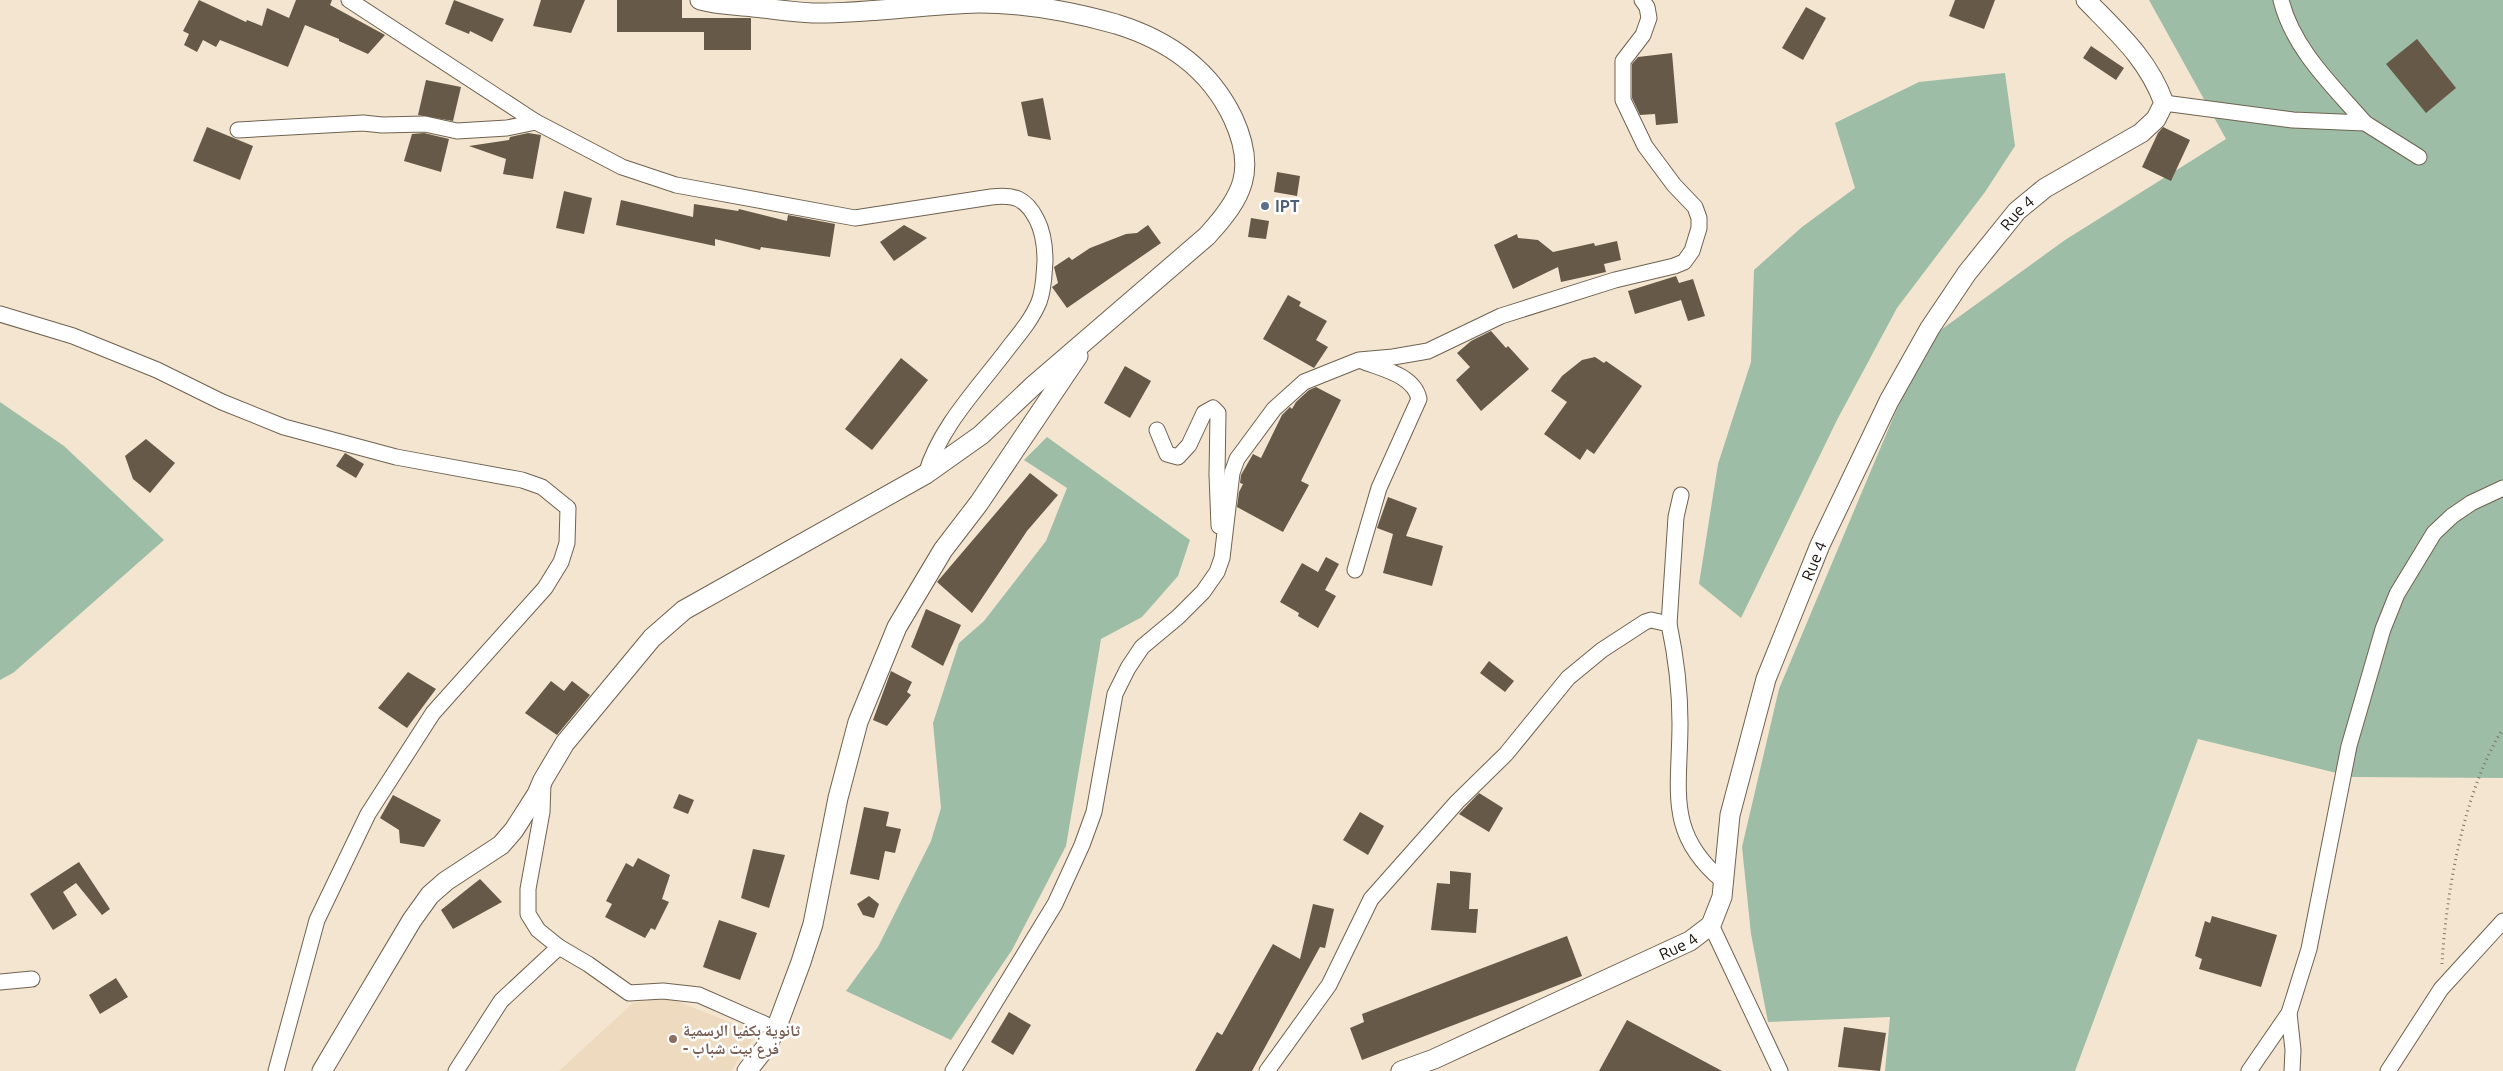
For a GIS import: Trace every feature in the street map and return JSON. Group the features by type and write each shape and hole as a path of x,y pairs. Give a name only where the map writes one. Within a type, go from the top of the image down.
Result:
{"street":[{"path":"349,0 536,122 622,167 676,185 855,218 1009,195 1017,198 1028,207 1041,227 1045,252 1044,282 1039,301 1027,324 945,434 931,457 926,474"},
{"path":"322,1071 412,920 430,895 446,881 501,845 528,808 565,743 652,638 684,610 926,474 981,435 1094,333 1207,236 1228,214 1240,192 1245,177 1244,152 1238,129 1226,103 1208,78 1187,57 1163,42 1138,31 1048,7 978,3 813,13 700,0"},
{"path":"953,1071 1055,904 1082,845 1094,812 1115,694 1128,668 1142,647 1178,617 1203,592 1217,572 1222,558 1232,474 1237,460 1274,409 1304,382 1359,360 1428,351 1482,323 1501,316 1607,282 1684,262 1692,251 1699,218 1695,207 1674,186 1645,146 1623,100 1623,61 1644,35 1649,18 1647,7 1642,0"},
{"path":"2086,0 2138,54 2155,80 2164,103 2293,120 2365,123"},
{"path":"2281,0 2293,35 2321,73 2365,123 2419,157"},
{"name":"Rue 4","path":"1408,1070 1526,1018 1690,941 1711,925 1722,897 1730,815 1766,679 1831,520 1889,400 1930,328 1967,273 2017,211 2045,188 2141,133 2156,120 2164,103"},
{"path":"238,130 363,123 382,125 425,124 458,131 507,128 536,122"},
{"path":"0,314 73,336 157,370 222,402 284,426 396,457 522,480 542,487 568,508 567,543 561,562 544,588 433,713 368,814 316,920 276,1071"},
{"path":"747,1071 766,1047 776,1028 813,924 838,798 858,722 897,627 943,550 979,503 1094,333"},
{"path":"1355,570 1379,488 1419,399 1414,388 1405,379 1359,360"},
{"path":"1156,430 1167,454 1178,457 1189,445 1204,413 1213,408 1218,412 1217,489 1222,558"},
{"path":"2249,1071 2288,1013 2309,948 2349,746 2383,628 2397,594 2434,533 2471,502 2503,488"},
{"path":"1681,495 1676,517 1669,624 1677,660 1679,816 1686,837 1697,856 1723,881"},
{"path":"1267,1071 1329,985 1371,899 1457,802 1506,754 1568,678 1602,650 1644,622 1651,620 1669,624"},
{"path":"543,780 542,812 528,889 528,914 538,930 559,947 588,964 629,993 663,991 698,995 776,1028"},
{"path":"2388,1071 2441,989 2503,922"},
{"path":"1711,925 1780,1071"},
{"path":"456,1071 501,1000 559,947"},
{"path":"0,982 32,979"},
{"path":"2288,1013 2293,1050 2292,1071"}],"path":[{"path":"2441,989 2443,940 2462,832 2475,789 2503,729"}],"shaded area":[{"name":"ثانوية بكفيا الرسمية - فرع بيت شباب","path":"656,999 674,1000 757,1033 731,1071 559,1071 633,1003"}],"green space":[{"path":"2149,0 2503,0 2503,778 2353,777 2198,739 2075,1071 1885,1071 1890,1017 1768,1022 1751,934 1742,847 1779,689 1896,411 1931,337 2065,240 2226,139"},
{"path":"2005,73 2015,146 1985,192 1897,308 1837,420 1741,618 1699,584 1718,464 1751,362 1754,270 1802,227 1855,188 1835,123 1919,82"},
{"path":"0,402 64,446 164,540 13,673 0,680"},
{"path":"1047,437 1190,540 1178,576 1142,617 1101,639 1066,846 1012,950 951,1040 846,991 878,947 931,841 941,808 933,723 959,643 984,621 1046,541 1067,488 1024,460"}],"building":[{"path":"199,0 246,22 247,20 262,26 267,8 289,18 296,0 332,0 330,5 385,35 368,54 305,25 288,67 220,40 216,47 203,40 197,52 184,45 189,34 183,31"},
{"path":"454,0 504,19 492,42 470,31 469,34 445,24"},
{"path":"541,0 585,0 571,33 533,26"},
{"path":"617,0 682,0 682,18 751,18 751,50 704,50 704,32 617,32"},
{"path":"1955,0 1995,0 1984,29 1949,16"},
{"path":"1806,7 1826,18 1803,60 1782,48"},
{"path":"2417,39 2456,88 2426,113 2386,64"},
{"path":"2091,46 2124,68 2116,80 2083,58"},
{"path":"1672,53 1678,123 1656,125 1655,114 1640,115 1632,98 1632,64 1638,57"},
{"path":"426,80 461,87 453,121 418,115"},
{"path":"1043,98 1051,140 1028,136 1021,102"},
{"path":"207,127 253,146 240,180 193,161"},
{"path":"2163,127 2190,140 2171,181 2142,167 2158,133"},
{"path":"424,133 449,139 441,172 404,161 412,134"},
{"path":"528,133 541,135 533,179 503,174 506,159 469,146 509,140 510,137"},
{"path":"1277,172 1300,176 1297,196 1274,192"},
{"path":"564,191 592,198 584,234 556,228"},
{"path":"621,200 693,217 694,204 738,211 739,209 787,221 788,215 835,224 830,257 761,247 760,250 715,239 715,246 616,225"},
{"path":"1251,218 1269,221 1266,239 1248,237"},
{"path":"904,225 927,238 894,261 880,242"},
{"path":"1148,225 1161,243 1067,308 1052,287 1058,283 1054,267 1069,257 1072,260 1090,248 1126,234 1137,233"},
{"path":"1517,234 1518,238 1538,240 1553,252 1594,243 1595,246 1617,241 1621,260 1604,264 1606,272 1561,282 1558,267 1513,289 1494,245"},
{"path":"1676,276 1679,283 1693,279 1705,316 1688,321 1681,300 1635,314 1628,291"},
{"path":"1288,295 1301,302 1299,306 1327,321 1316,340 1328,347 1314,368 1263,339"},
{"path":"1491,331 1529,369 1481,411 1456,380 1470,367 1457,353 1471,341"},
{"path":"1595,357 1604,363 1606,361 1642,386 1594,454 1587,449 1580,460 1544,434 1567,402 1551,391 1562,376 1582,360"},
{"path":"901,358 928,380 872,450 845,429"},
{"path":"1125,366 1151,381 1130,418 1104,403"},
{"path":"1316,387 1341,400 1301,481 1309,485 1283,532 1237,507 1239,492 1243,484 1240,483 1241,475 1253,454 1261,458 1282,415 1290,407 1292,409 1296,402 1309,390"},
{"path":"146,439 175,463 150,493 133,479 125,456"},
{"path":"345,453 364,464 356,478 336,466"},
{"path":"1030,473 1058,495 1027,531 972,613 937,582"},
{"path":"1388,497 1417,508 1406,536 1443,546 1432,586 1383,573 1393,534 1377,528"},
{"path":"1326,557 1339,564 1325,590 1336,596 1318,628 1298,616 1299,613 1280,602 1302,563 1318,572"},
{"path":"926,609 961,625 943,666 911,647"},
{"path":"1489,661 1514,681 1505,692 1480,673"},
{"path":"891,671 912,682 907,692 911,695 887,726 873,720"},
{"path":"408,672 436,689 407,728 378,708"},
{"path":"551,681 564,691 572,681 590,695 557,735 525,713"},
{"path":"1479,793 1503,808 1489,832 1459,814"},
{"path":"679,794 694,800 688,814 673,808"},
{"path":"393,795 441,820 424,847 400,843 399,830 380,818"},
{"path":"864,807 889,812 886,826 901,829 895,853 885,851 879,880 850,874"},
{"path":"1360,812 1384,826 1368,855 1343,840"},
{"path":"753,849 785,855 769,908 741,898"},
{"path":"638,858 670,875 662,899 669,902 655,930 651,928 645,938 605,917 612,904 606,901 626,863 633,867"},
{"path":"79,862 110,909 102,915 76,883 63,892 77,915 53,930 30,894"},
{"path":"1450,871 1471,873 1469,909 1478,909 1476,933 1431,930 1437,883 1450,884"},
{"path":"480,879 502,902 453,929 441,910"},
{"path":"869,896 879,904 874,918 863,915 857,904"},
{"path":"1313,904 1334,909 1325,948 1320,947 1252,1071 1195,1071 1217,1032 1222,1035 1273,944 1300,959"},
{"path":"2212,916 2277,935 2261,987 2199,969 2202,959 2195,956 2205,921 2210,923"},
{"path":"719,920 757,933 740,980 703,967"},
{"path":"1567,936 1582,976 1362,1060 1350,1028 1364,1022 1362,1014"},
{"path":"116,978 128,997 100,1014 89,995"},
{"path":"1009,1012 1031,1025 1013,1055 991,1042"},
{"path":"1627,1020 1722,1071 1599,1071"},
{"path":"1844,1027 1886,1033 1880,1071 1838,1067"}],"place":[{"name":"IPT","path":"1265,206"},
{"name":"ثانوية بكفيا الرسمية - فرع بيت شباب","path":"673,1039"}]}
